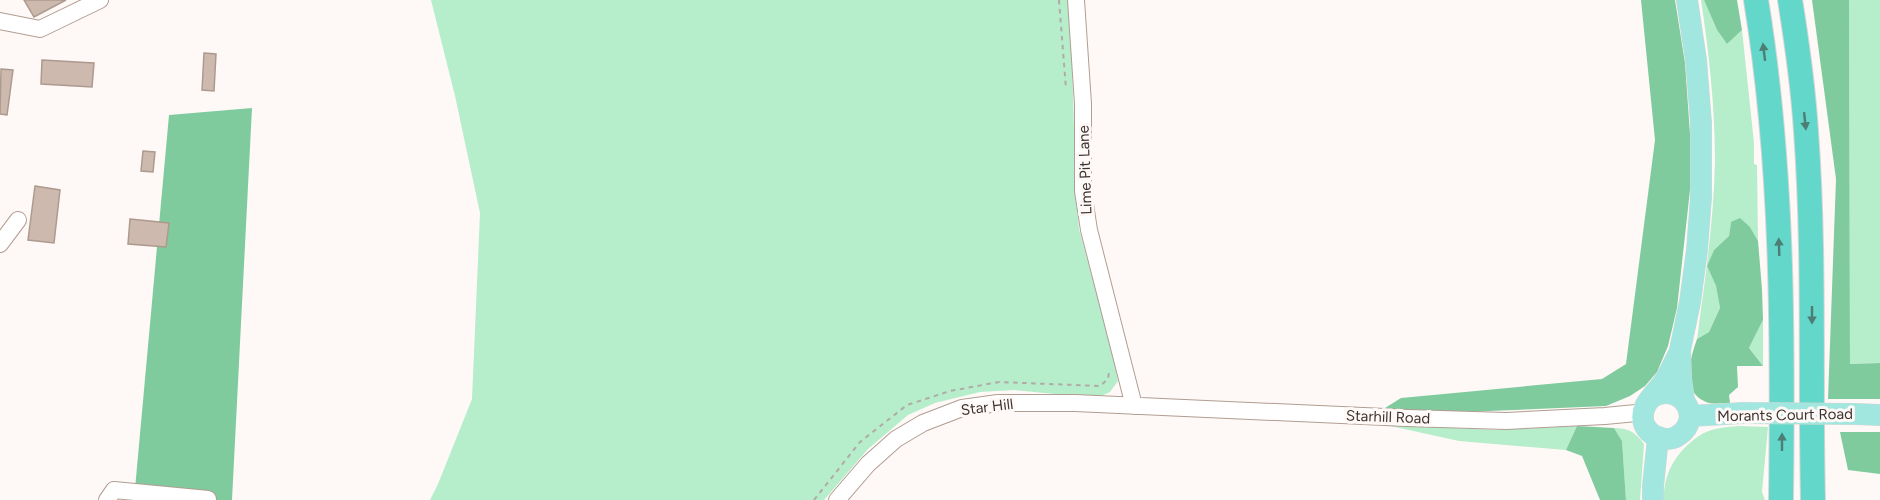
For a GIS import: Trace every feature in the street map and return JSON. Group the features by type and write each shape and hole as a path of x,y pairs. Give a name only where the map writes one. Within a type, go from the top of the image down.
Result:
{"highway":[{"path":"1756,0 1769,99 1779,243 1782,385 1781,500"},
{"path":"1791,0 1806,130 1809,188 1813,500"}],"main road":[{"path":"1680,350 1666,379 1647,405 1646,428 1658,438 1666,439 1679,435 1685,430 1687,408 1681,379 1680,350 1690,302 1701,198 1701,123 1696,60 1687,0"},
{"path":"1647,405 1658,393 1672,393 1687,408"},
{"name":"Morants Court Road","path":"1687,408 1743,414 1880,415"},
{"path":"1653,500 1658,438"}],"street":[{"path":"0,21 40,29 100,0"},
{"name":"Lime Pit Lane","path":"1076,0 1083,104 1084,201 1089,230 1134,406"},
{"path":"0,244 18,220"},
{"name":"Star Hill","path":"837,500 868,464 896,439 923,423 962,408 998,403 1134,406"},
{"name":"Starhill Road","path":"1134,406 1495,420 1605,416 1636,412 1647,405"},
{"path":"107,500 114,490 208,499"}],"path":[{"path":"1059,0 1066,89"},
{"path":"814,500 861,442 907,405 950,391 999,381 1100,386 1108,379 1109,370"}],"green space":[{"path":"431,0 1068,0 1079,229 1118,381 1110,392 1097,398 1014,390 980,392 935,403 908,415 868,449 824,500 430,500 472,399 480,213 455,96"},
{"path":"1641,0 1675,0 1685,63 1690,134 1690,190 1677,308 1668,346 1657,372 1645,386 1630,396 1606,406 1465,412 1396,411 1385,408 1401,398 1602,379 1626,364 1655,140"},
{"path":"1701,0 1704,0 1717,30 1727,44 1742,30 1754,143 1754,164 1757,165 1758,241 1750,227 1731,222 1729,236 1714,250 1707,266 1716,286 1720,308 1709,332 1697,339 1711,227 1715,160 1711,80"},
{"path":"1704,0 1737,0 1742,30 1727,44 1717,30"},
{"path":"1812,0 1849,0 1850,364 1880,363 1880,399 1828,399 1836,179"},
{"path":"1849,0 1880,0 1880,363 1850,364"},
{"path":"252,108 232,500 134,500 169,115"},
{"path":"1740,218 1750,227 1758,241 1763,320 1749,348 1763,366 1737,366 1738,387 1729,395 1730,403 1711,403 1698,397 1693,390 1690,383 1690,365 1697,339 1709,332 1720,308 1716,286 1707,266 1714,250 1729,236 1731,222"},
{"path":"1763,320 1763,366 1749,348"},
{"path":"1386,425 1498,430 1577,426 1566,450 1459,441"},
{"path":"1577,426 1614,428 1622,441 1626,500 1600,500 1582,456 1566,450"},
{"path":"1738,426 1768,427 1762,492 1765,500 1664,500 1669,471 1679,454 1693,440 1706,432"},
{"path":"1614,428 1631,431 1644,444 1640,500 1626,500 1622,441"},
{"path":"1840,432 1880,432 1880,474 1848,470"}],"building":[{"path":"24,0 66,0 34,17"},
{"path":"204,53 216,54 214,91 202,90"},
{"path":"42,60 94,63 92,87 41,84"},
{"path":"1,69 13,70 7,115 0,114"},
{"path":"143,151 155,152 153,172 141,171"},
{"path":"35,186 60,190 54,243 28,240"},
{"path":"130,219 169,223 166,247 128,244"}]}
